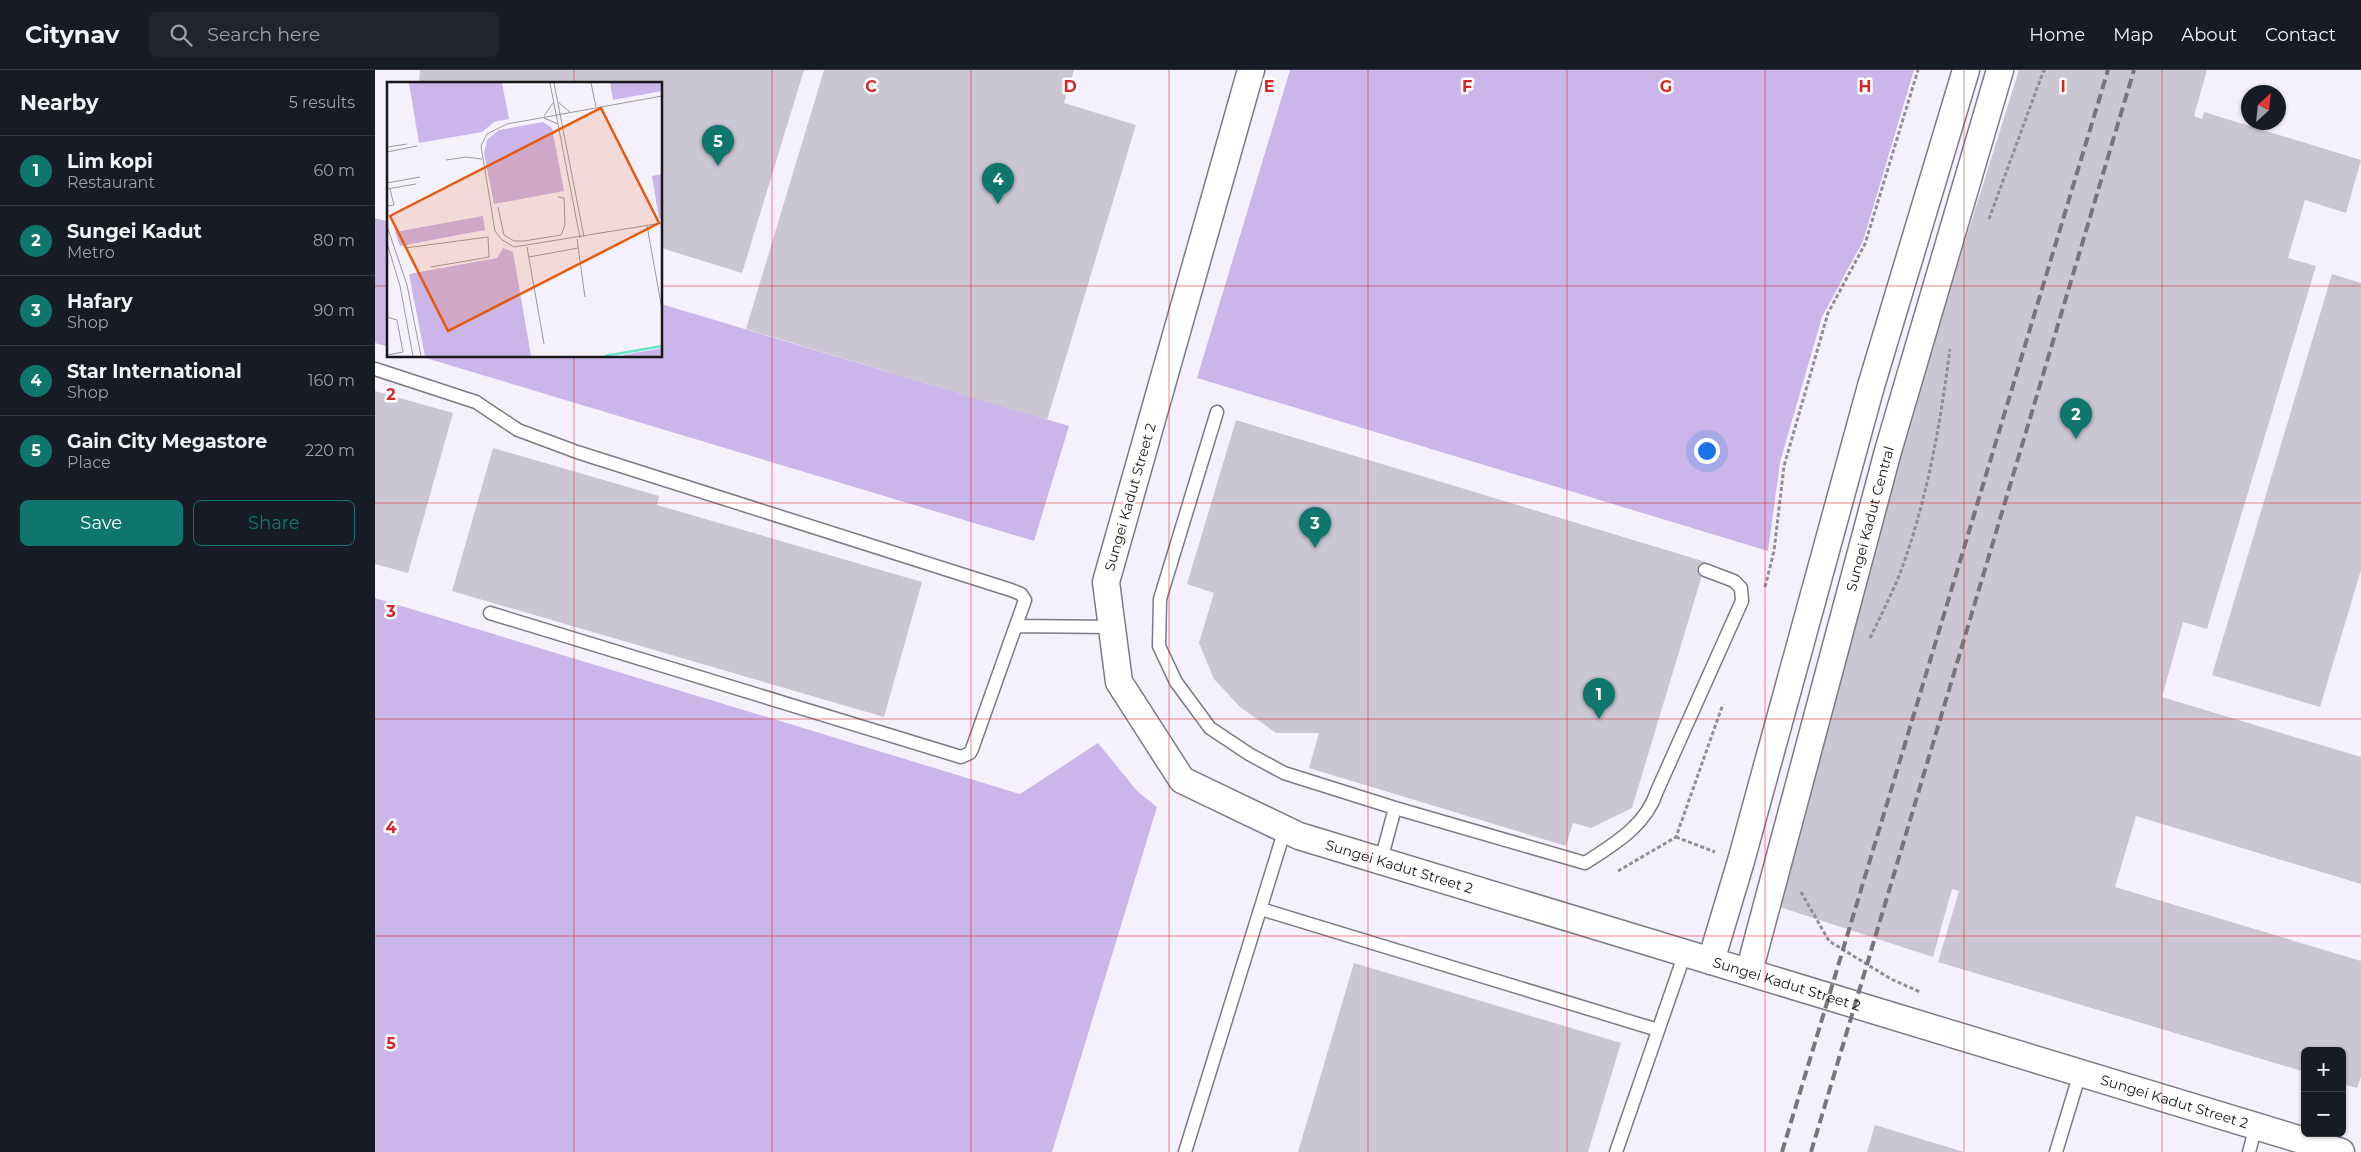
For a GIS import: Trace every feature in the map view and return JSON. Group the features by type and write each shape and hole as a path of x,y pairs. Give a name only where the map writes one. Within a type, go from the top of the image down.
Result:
{"street":[{"name":"Sungei Kadut Street 2","path":"1251,70 1106,582 1119,682 1182,780 1299,836 2341,1152"},
{"path":"1711,961 1741,861 1871,386 1966,70"},
{"name":"Sungei Kadut Central","path":"1749,972 1888,452 2000,70"}],"lane":[{"path":"375,369 475,402 518,430 577,452 1021,594 1025,600 1018,626 972,749 970,753 961,757 490,613"},
{"path":"1217,412 1160,599 1159,646 1176,682 1210,728 1249,754 1284,773 1585,864 1611,847 1636,826 1652,806 1742,601 1741,588 1734,581 1705,570"},
{"path":"1018,626 1112,627"},
{"path":"1381,860 1395,808"},
{"path":"1185,1152 1285,829"},
{"path":"1261,909 1657,1030"},
{"path":"1617,1152 1657,1030 1685,953"},
{"path":"2056,1152 2080,1073"},
{"path":"2249,1152 2256,1126"}],"path":[{"path":"1763,593 1774,551 1784,466 1828,313 1865,244 1918,70"},
{"path":"1989,220 2044,71 2037,70"},
{"path":"1867,646 1901,569 1919,513 1935,451 1951,346"},
{"path":"1616,872 1676,837 1726,695"},
{"path":"1676,837 1741,861"},
{"path":"1798,887 1829,941 1891,980 1927,994"}],"shaded area":[{"path":"1290,70 1914,70 1863,241 1822,317 1780,462 1768,551 1197,378"},
{"path":"375,218 387,221 387,346 375,343"},
{"path":"663,305 1069,426 1034,541 426,358 663,358"},
{"path":"375,598 1020,794 1098,743 1137,791 1157,807 1052,1152 375,1152"}],"building":[{"path":"420,70 804,70 742,273 663,249 663,82 419,82"},
{"path":"824,70 1074,70 1064,103 1136,125 1047,420 746,329"},
{"path":"2019,70 2207,70 2194,116 2202,119 2204,112 2241,123 2241,130 2263,130 2361,160 2346,213 2305,200 2288,258 2316,266 2207,629 2183,622 2162,697 2361,757 2361,884 2136,816 2115,887 2361,961 2361,1077 2357,1088 2346,1085 2346,1047 2301,1047 2301,1071 1938,962 1959,891 1952,889 1933,957 1758,900"},
{"path":"2332,274 2361,283 2361,570 2320,707 2212,675"},
{"path":"375,391 453,413 408,573 375,564"},
{"path":"1236,420 1706,562 1632,808 1591,828 1573,823 1566,846 1309,768 1319,733 1276,733 1240,707 1214,679 1199,643 1214,593 1187,584"},
{"path":"493,448 659,496 657,505 922,582 884,717 452,591"},
{"path":"1354,963 1621,1043 1588,1152 1298,1152"},
{"path":"1875,1125 1964,1152 1867,1152"}],"railway":[{"path":"1782,1152 2108,70"},
{"path":"1811,1152 2134,70"}],"place":[{"name":"Gain City Megastore","path":"718,166"},
{"name":"Star International","path":"998,204"},
{"name":"Sungei Kadut","path":"2076,439"},
{"name":"Hafary","path":"1315,548"},
{"name":"Lim kopi","path":"1599,719"}]}
